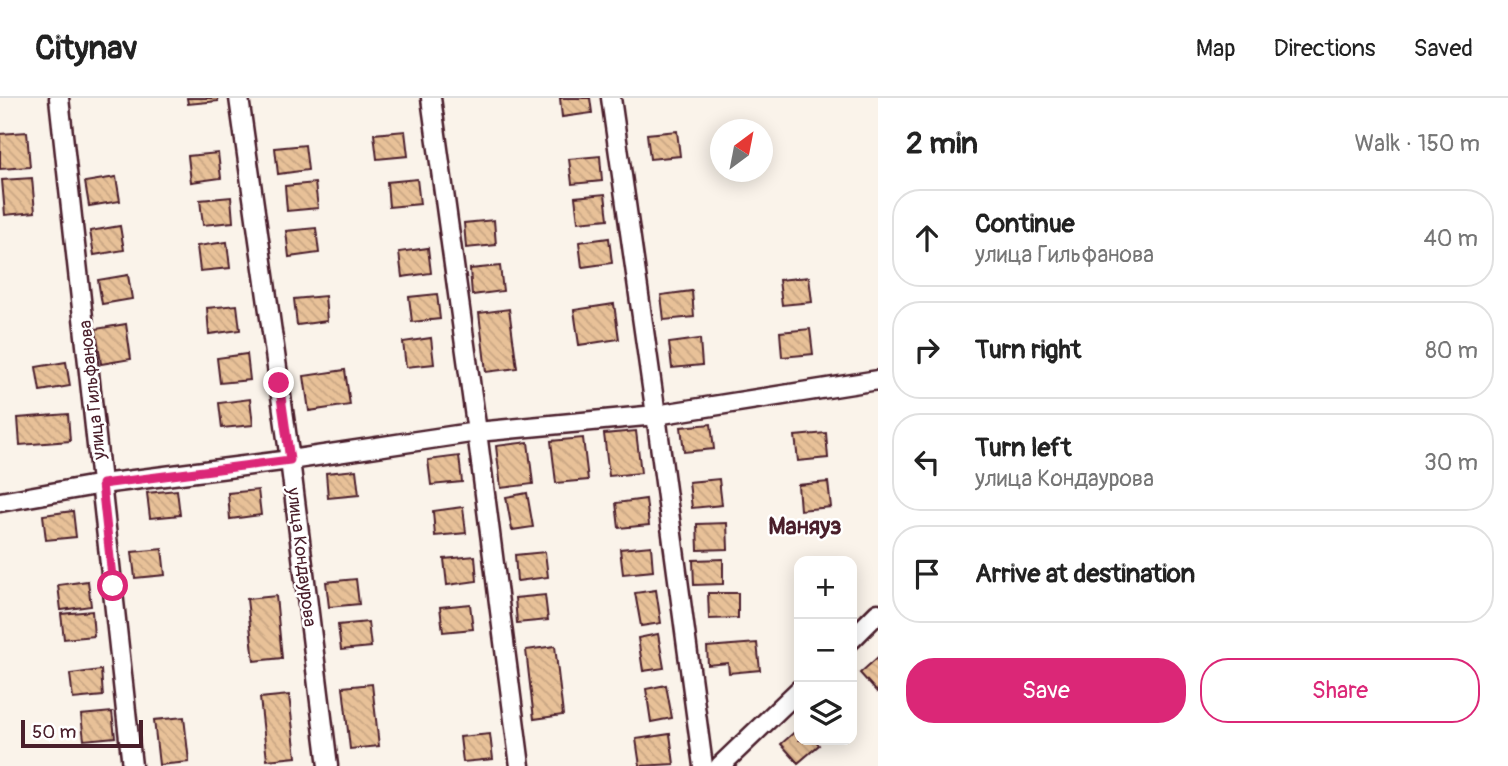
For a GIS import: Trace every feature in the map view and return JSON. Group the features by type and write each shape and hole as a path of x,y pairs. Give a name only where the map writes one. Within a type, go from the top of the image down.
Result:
{"street":[{"name":"улица Гильфанова","path":"59,98 132,766"},
{"name":"улица Кондаурова","path":"239,98 290,460 328,766"},
{"path":"431,98 520,766"},
{"path":"611,98 703,766"},
{"path":"0,502 102,484 477,432 656,415 878,380"},
{"path":"857,634 878,613"},
{"path":"720,766 794,695"}],"building":[{"path":"187,98 218,98 218,101 188,104"},
{"path":"560,98 590,98 592,113 562,117"},
{"path":"405,131 408,156 377,159 374,134"},
{"path":"677,131 680,156 650,159 647,134"},
{"path":"27,132 30,167 0,169 0,134"},
{"path":"305,145 308,170 278,174 275,148"},
{"path":"218,153 221,178 191,182 188,156"},
{"path":"600,156 602,181 572,184 569,159"},
{"path":"116,177 120,201 89,206 85,182"},
{"path":"32,178 35,212 5,215 2,180"},
{"path":"417,179 420,204 389,207 387,182"},
{"path":"315,183 318,208 287,211 285,186"},
{"path":"605,194 608,219 578,222 575,197"},
{"path":"231,197 233,222 203,225 200,200"},
{"path":"494,220 496,245 466,248 464,223"},
{"path":"120,226 124,250 94,255 90,231"},
{"path":"316,228 319,253 289,257 286,231"},
{"path":"609,238 612,263 582,267 579,242"},
{"path":"227,242 230,268 200,271 197,246"},
{"path":"428,248 431,273 402,277 399,252"},
{"path":"500,266 503,291 472,295 470,269"},
{"path":"128,275 132,299 102,304 98,280"},
{"path":"809,277 812,302 782,305 779,280"},
{"path":"692,291 694,317 664,320 661,295"},
{"path":"437,294 440,319 412,322 409,297"},
{"path":"325,296 327,321 297,325 294,299"},
{"path":"614,304 619,339 579,345 574,310"},
{"path":"237,305 240,330 209,334 207,308"},
{"path":"509,309 517,368 486,372 479,313"},
{"path":"126,324 131,359 101,364 96,329"},
{"path":"810,329 813,354 782,357 780,332"},
{"path":"431,338 434,364 406,367 403,342"},
{"path":"700,339 702,365 672,368 669,343"},
{"path":"247,354 250,380 220,383 217,358"},
{"path":"66,362 70,386 40,391 36,367"},
{"path":"345,370 350,405 309,411 304,376"},
{"path":"250,399 253,425 222,428 219,403"},
{"path":"68,414 70,441 20,445 18,418"},
{"path":"711,424 714,449 684,452 681,427"},
{"path":"636,431 641,473 609,476 604,434"},
{"path":"826,433 828,458 798,461 795,436"},
{"path":"583,438 588,480 556,483 551,441"},
{"path":"528,442 533,484 501,488 496,446"},
{"path":"459,456 462,482 431,485 428,460"},
{"path":"356,470 359,495 328,498 326,473"},
{"path":"719,479 722,505 692,508 689,482"},
{"path":"828,482 831,507 800,510 798,485"},
{"path":"177,490 180,515 150,518 147,493"},
{"path":"258,490 261,515 230,519 228,493"},
{"path":"527,493 533,527 512,530 506,497"},
{"path":"646,499 649,525 619,528 616,503"},
{"path":"463,507 466,533 435,536 433,511"},
{"path":"73,511 76,537 46,540 43,515"},
{"path":"727,523 728,549 698,550 697,524"},
{"path":"651,546 653,571 623,574 620,549"},
{"path":"162,549 165,575 135,578 132,552"},
{"path":"545,552 548,577 517,581 515,555"},
{"path":"475,556 477,581 447,585 444,559"},
{"path":"723,559 723,584 694,585 693,560"},
{"path":"356,579 359,604 329,607 326,582"},
{"path":"88,581 91,606 61,610 58,585"},
{"path":"656,590 661,623 641,626 635,593"},
{"path":"708,593 738,593 738,618 709,619"},
{"path":"545,595 548,620 517,623 515,598"},
{"path":"276,596 282,658 254,661 247,599"},
{"path":"470,604 473,629 443,632 440,607"},
{"path":"92,611 94,636 64,639 61,614"},
{"path":"368,622 371,647 341,650 338,625"},
{"path":"658,634 664,668 643,671 638,638"},
{"path":"757,643 760,670 729,673 728,663 708,665 707,647"},
{"path":"555,646 563,715 534,719 526,650"},
{"path":"878,657 878,691 877,692 860,673"},
{"path":"101,670 103,696 73,699 70,674"},
{"path":"372,684 379,746 350,749 343,687"},
{"path":"666,685 672,718 651,722 646,689"},
{"path":"289,695 296,757 267,760 260,698"},
{"path":"112,712 115,737 84,740 81,715"},
{"path":"184,717 189,762 159,765 154,720"},
{"path":"794,732 794,745 819,745 798,763 781,744"},
{"path":"490,734 493,759 463,762 460,737"},
{"path":"670,734 674,764 640,766 636,739"}],"district":[{"name":"Маняуз","path":"805,526"}],"route":[{"path":"113,586 102,484 290,460 279,383"}]}
